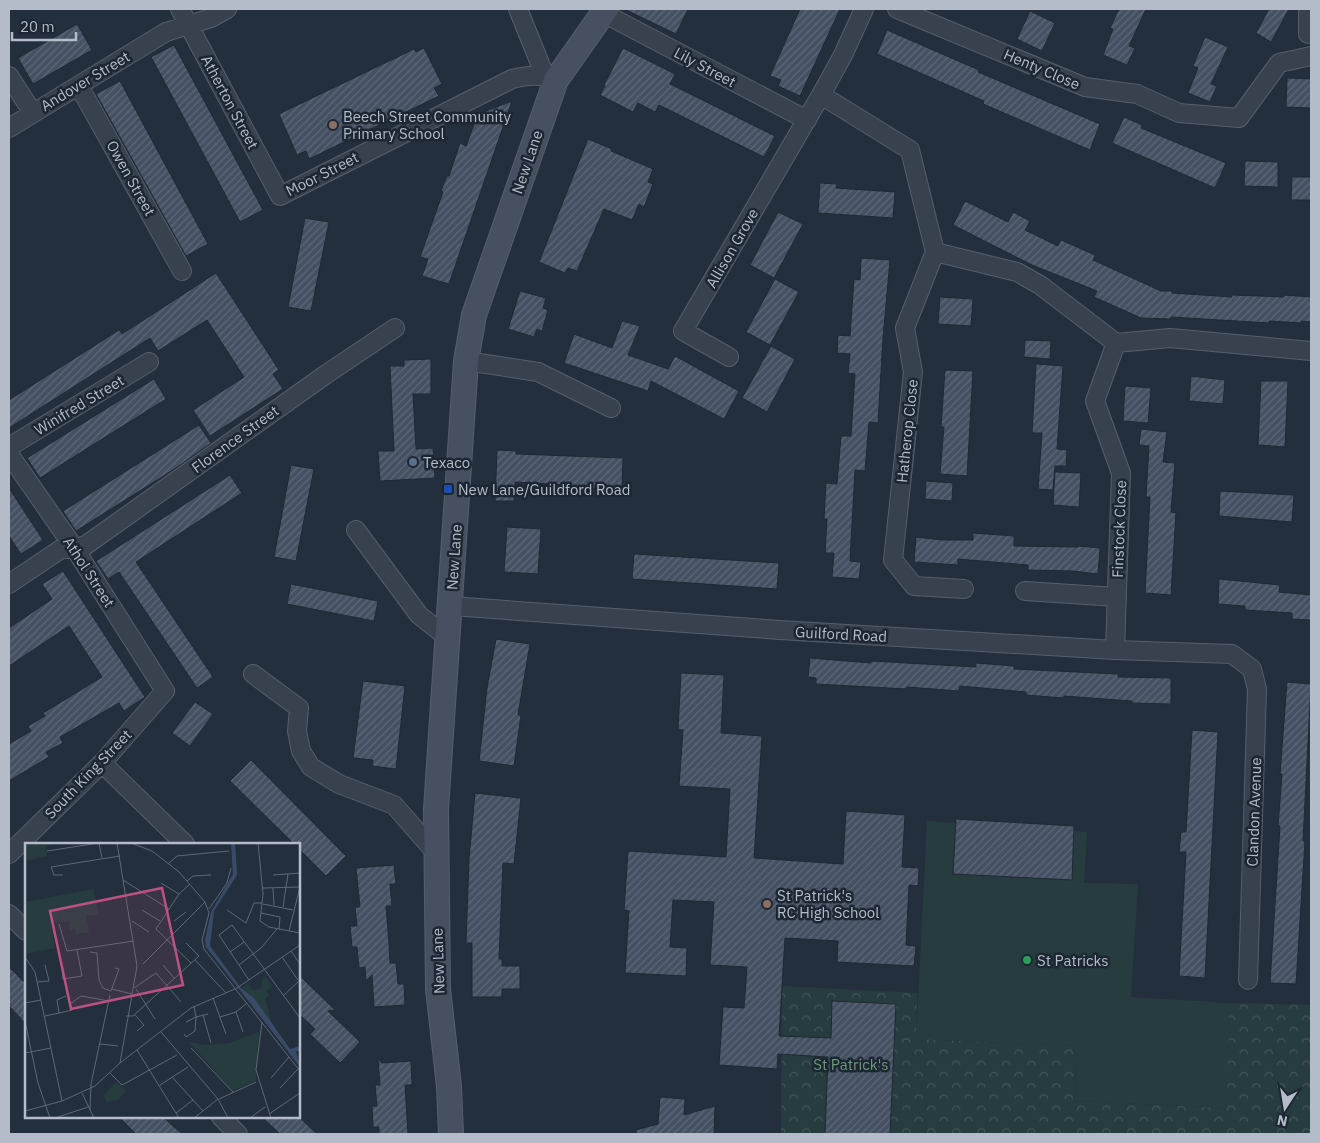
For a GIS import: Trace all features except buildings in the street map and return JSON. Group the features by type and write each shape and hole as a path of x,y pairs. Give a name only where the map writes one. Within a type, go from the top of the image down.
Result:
{"street":[{"name":"Atherton Street","path":"180,9 280,196"},
{"name":"Andover Street","path":"9,128 166,32 211,18 227,9"},
{"path":"518,9 551,78"},
{"path":"807,120 843,55 864,9"},
{"name":"Henty Close","path":"897,9 1085,87 1137,94 1179,113 1239,118 1279,63 1311,56"},
{"path":"1308,9 1308,34"},
{"name":"New Lane","path":"451,1134 449,1086 438,989 436,810 466,361 474,315 551,78 604,11"},
{"name":"Lily Street","path":"604,11 807,120"},
{"name":"Moor Street","path":"280,196 512,79 529,75 551,78"},
{"path":"9,76 33,113"},
{"name":"Owen Street","path":"79,86 182,271"},
{"path":"821,95 910,150 935,252 1017,272 1040,285 1116,343 1170,338 1311,351"},
{"name":"Allison Grove","path":"729,357 683,331 807,120"},
{"name":"Hatherop Close","path":"935,252 905,328 913,372 893,560 914,586 964,589"},
{"name":"Florence Street","path":"9,584 61,549 75,549 86,546 325,375 396,328"},
{"name":"Finstock Close","path":"1115,650 1121,473 1095,401 1116,343"},
{"path":"466,361 538,372 611,408"},
{"name":"Winifred Street","path":"9,447 150,362"},
{"name":"Athol Street","path":"9,454 75,549 165,691"},
{"path":"356,530 419,615 448,638"},
{"path":"1025,591 1117,597"},
{"name":"Guilford Road","path":"451,606 771,629 1115,650 1232,654"},
{"name":"Clandon Avenue","path":"1232,654 1252,669 1257,689 1248,980"},
{"path":"253,674 299,708 297,731 301,751 311,767 339,784 394,805 436,853"},
{"name":"South King Street","path":"9,854 102,763 165,691"},
{"path":"102,763 184,843"},
{"path":"9,914 25,930"},
{"path":"222,1118 238,1134"}],"green space":[{"name":"St Patricks","path":"927,821 1087,832 1084,883 1138,884 1131,997 1229,1003 1228,1108 1076,1101 1077,1046 916,1039"},
{"name":"St Patrick's","path":"782,986 917,993 916,1039 1077,1046 1076,1101 1227,1108 1229,1003 1311,1005 1311,1134 781,1134"}],"place":[{"name":"Beech Street Community Primary School","path":"333,125"},
{"name":"Texaco","path":"413,462"},
{"name":"New Lane/Guildford Road","path":"448,489"},
{"name":"St Patrick's RC High School","path":"767,904"},
{"name":"St Patricks","path":"1027,960"}]}
